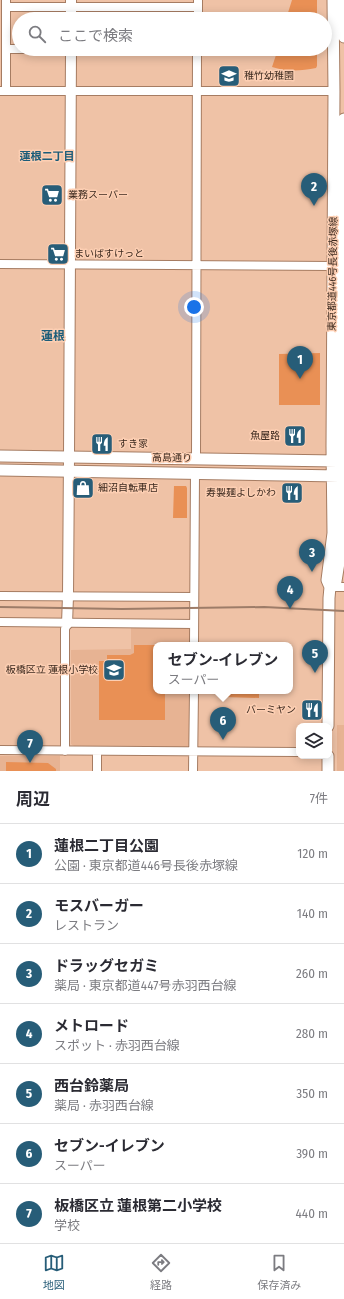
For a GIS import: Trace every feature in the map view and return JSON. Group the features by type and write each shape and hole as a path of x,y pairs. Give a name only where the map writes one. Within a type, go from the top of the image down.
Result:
{"main road":[{"name":"東京都道446号長後赤塚線","path":"333,0 334,91 340,203 344,345 339,461"},
{"path":"344,0 344,37"},
{"name":"東京都道446号長後赤塚線","path":"328,723 328,602 330,587 336,580 338,551 333,533 339,476 332,266 340,203 344,119"},
{"name":"高島通り","path":"0,456 339,461"},
{"name":"高島通り","path":"0,470 339,476"},
{"path":"328,759 328,771"}],"street":[{"path":"198,4 6,4 3,91 334,91"},
{"path":"65,751 66,629 68,596 71,56"},
{"path":"196,459 197,56"},
{"path":"0,264 332,266"},
{"path":"194,642 195,473"},
{"path":"330,587 344,587"},
{"path":"0,596 194,597"},
{"path":"0,622 67,624 194,624"},
{"path":"193,771 194,694"},
{"path":"0,750 296,752"},
{"path":"97,751 97,771"}],"shaded area":[{"path":"292,0 317,0 317,12 288,12"},
{"path":"276,56 317,56 316,68 305,70 283,70 272,67"},
{"path":"320,353 320,405 279,405 279,354"},
{"path":"174,486 186,486 187,488 187,518 173,518"},
{"name":"板橋区立 蓮根小学校","path":"131,628 188,628 190,630 190,642 153,642 153,694 190,694 190,744 187,747 74,746 71,744 71,650 131,649"},
{"path":"134,645 153,645 153,694 165,694 165,720 99,720 99,661 107,661 107,655 130,655 134,653"},
{"path":"223,694 259,694 259,698 223,697"},
{"path":"337,725 344,725 344,771 337,771"},
{"path":"0,756 60,756 60,771 0,771"},
{"path":"6,762 48,763 56,769 56,771 6,771"}],"railway":[{"path":"0,607 122,609 264,607 344,611"}],"place":[{"name":"稚竹幼稚園","path":"229,76"},
{"name":"業務スーパー","path":"52,195"},
{"name":"モスバーガー","path":"314,206"},
{"name":"まいばすけっと","path":"58,254"},
{"name":"蓮根二丁目公園","path":"300,379"},
{"name":"魚屋路","path":"295,436"},
{"name":"すき家","path":"102,444"},
{"name":"細沼自転車店","path":"83,488"},
{"name":"寿製麺よしかわ","path":"292,493"},
{"name":"ドラッグセガミ","path":"312,572"},
{"name":"メトロード","path":"290,609"},
{"name":"板橋区立 蓮根小学校","path":"114,670"},
{"name":"西台鈴薬局","path":"315,673"},
{"name":"バーミヤン","path":"312,710"},
{"name":"セブン-イレブン","path":"223,740"},
{"name":"板橋区立 蓮根第二小学校","path":"30,763"}],"district":[{"name":"蓮根二丁目","path":"47,156"},
{"name":"蓮根","path":"53,336"}]}
